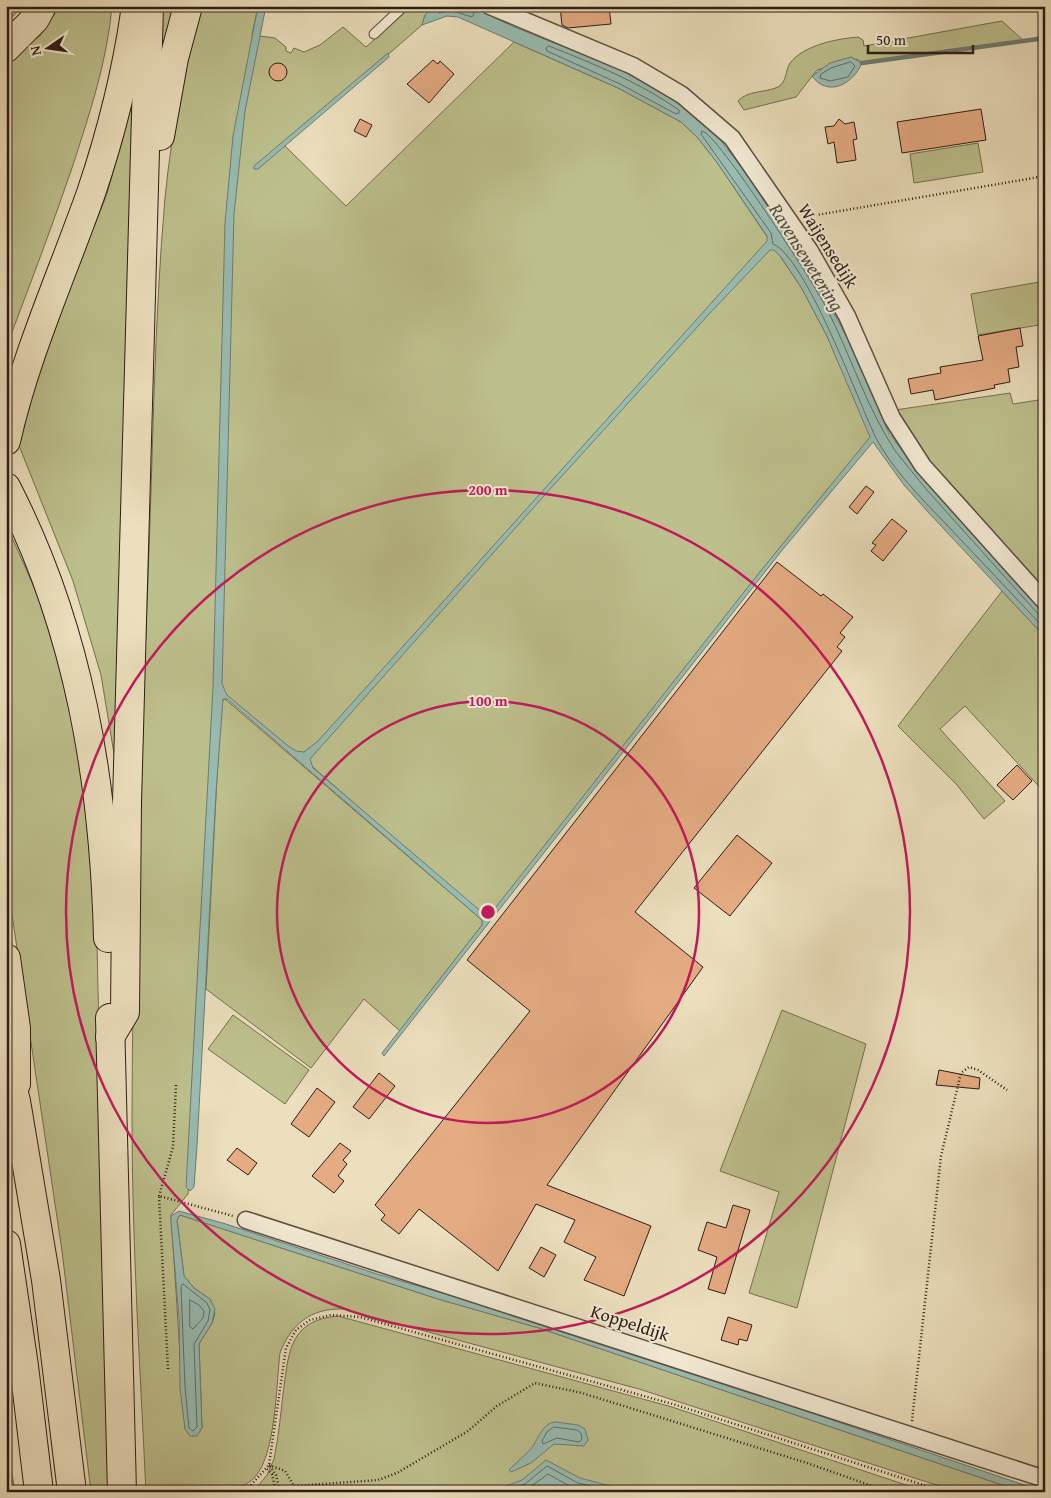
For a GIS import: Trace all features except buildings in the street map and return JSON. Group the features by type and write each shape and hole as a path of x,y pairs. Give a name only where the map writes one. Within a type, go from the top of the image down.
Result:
{"highway":[{"path":"6,48 35,19 42,6"},
{"path":"6,441 38,335 91,192 110,132 126,70 135,6"},
{"path":"110,1037 125,1012 127,802 149,6"},
{"path":"143,242 174,58 188,6"},
{"path":"6,487 34,545 59,611 75,665 95,765 107,910 122,1492"},
{"path":"6,958 16,1028 16,1101"},
{"path":"6,1063 16,1101 46,1280 72,1492"},
{"path":"6,1244 24,1366 39,1492"}],"street":[{"name":"Waijensedijk","path":"490,6 632,66 682,95 732,138 810,251 847,316 892,418 923,466 1045,602"},
{"name":"Koppeldijk","path":"246,1220 1045,1479"}],"lane":[{"path":"374,34 404,6"}],"path":[{"path":"788,220 1045,176"},
{"path":"910,1435 941,1156 961,1073 969,1067 978,1070 1007,1090"},
{"path":"168,1369 159,1196 173,1147 176,1085"},
{"path":"159,1196 246,1220"},
{"path":"235,1492 244,1488 270,1465 286,1348 296,1330 310,1320 331,1314 360,1317 676,1405 945,1492"},
{"path":"270,1465 285,1471 294,1486 378,1480 397,1472 468,1430 497,1406 535,1383 582,1393 807,1463 889,1492"},
{"path":"270,1465 276,1475 278,1492"},
{"path":"267,1469 272,1474 278,1492"},
{"path":"316,1492 318,1484"},
{"path":"244,1488 256,1492"}],"green space":[{"path":"6,6 22,6 6,24"},
{"path":"60,6 112,6 110,27 97,87 86,126 49,234 6,348 6,59 40,36"},
{"path":"159,6 181,6 157,108"},
{"path":"196,6 258,6 252,35 275,38 286,47 286,51 291,53 294,48 304,52 320,45 343,27 366,47 412,6 434,6 425,15 422,25 284,145 346,206 514,42 618,88 681,122 697,137 716,161 801,287 826,334 871,437 761,571 487,921 305,760 214,687 192,1084 188,1194 171,1215 185,1429 202,1428 199,1344 212,1323 215,1314 210,1299 194,1288 184,1276 177,1220 180,1215 438,1299 539,1328 1023,1492 958,1492 639,1389 343,1309 332,1309 312,1315 296,1326 280,1353 271,1436 262,1466 253,1479 244,1485 231,1489 146,1492 132,1165 132,1051 137,849 161,245 171,150"},
{"path":"1002,21 1024,41 862,63 857,59 817,70 796,97 744,110 738,101 752,93 773,89 781,85 790,63 803,52 821,44 858,37 863,40 864,46"},
{"path":"136,87 117,772 101,675 73,581 16,438 77,269 107,194"},
{"path":"978,143 983,172 914,183 910,154"},
{"path":"1045,281 1045,324 978,335 971,294"},
{"path":"1010,393 1013,404 1045,399 1045,592 925,458 895,410"},
{"path":"6,524 62,650 80,735 97,943 109,1492 91,1492 62,1251 6,874"},
{"path":"1002,591 1045,637 1045,793 965,706 940,729 1005,801 984,819 957,785 898,726"},
{"path":"225,699 482,920 482,925 400,1031 364,999 311,1068 206,989 221,701"},
{"path":"782,1010 866,1044 797,1308 749,1293 779,1192 720,1171"},
{"path":"233,1015 309,1070 285,1104 208,1049"},
{"path":"338,1316 672,1407 927,1492 253,1492 267,1475 274,1459 291,1348 302,1330 311,1323"},
{"path":"6,1434 15,1492 6,1492"}],"water":[{"path":"258,6 266,6 245,111 234,214 222,684 227,695 296,751 304,752 318,741 767,241 767,236 716,161 697,137 681,122 618,88 458,17 447,16 422,25 425,15 434,6 471,6 512,26 621,70 669,97 695,115 718,137 742,168 812,273 849,341 889,433 929,486 1045,614 1045,637 904,485 873,442 783,549 384,1056 382,1053 482,925 482,920 227,699 223,699 216,792 197,1146 194,1187 190,1191 186,1187 213,687 225,223 233,136","holes":["770,250 774,250 781,257 801,287 826,334 870,437 759,573 492,912 484,914 313,768 310,759 709,314"]},
{"path":"388,53 389,57 258,169 254,169 254,166"},
{"path":"851,57 862,63 853,77 840,86 825,86 818,83 812,76 830,63"},
{"path":"179,1211 226,1224 377,1274 628,1351 1045,1492 1023,1492 539,1328 438,1299 180,1215 177,1220 184,1276 194,1288 210,1299 215,1309 212,1323 199,1344 202,1428 197,1436 190,1436 185,1429 180,1388 179,1318 171,1222 171,1216"},
{"path":"556,1422 578,1425 585,1429 588,1440 584,1446 554,1444 531,1463 511,1472 509,1470 530,1450 544,1428"},
{"path":"546,1460 580,1478 633,1492 473,1492 503,1487 522,1480"}],"waterway":[{"path":"862,63 1045,38"}],"water label":[{"name":"Ravensewetering","path":"807,257"}]}
